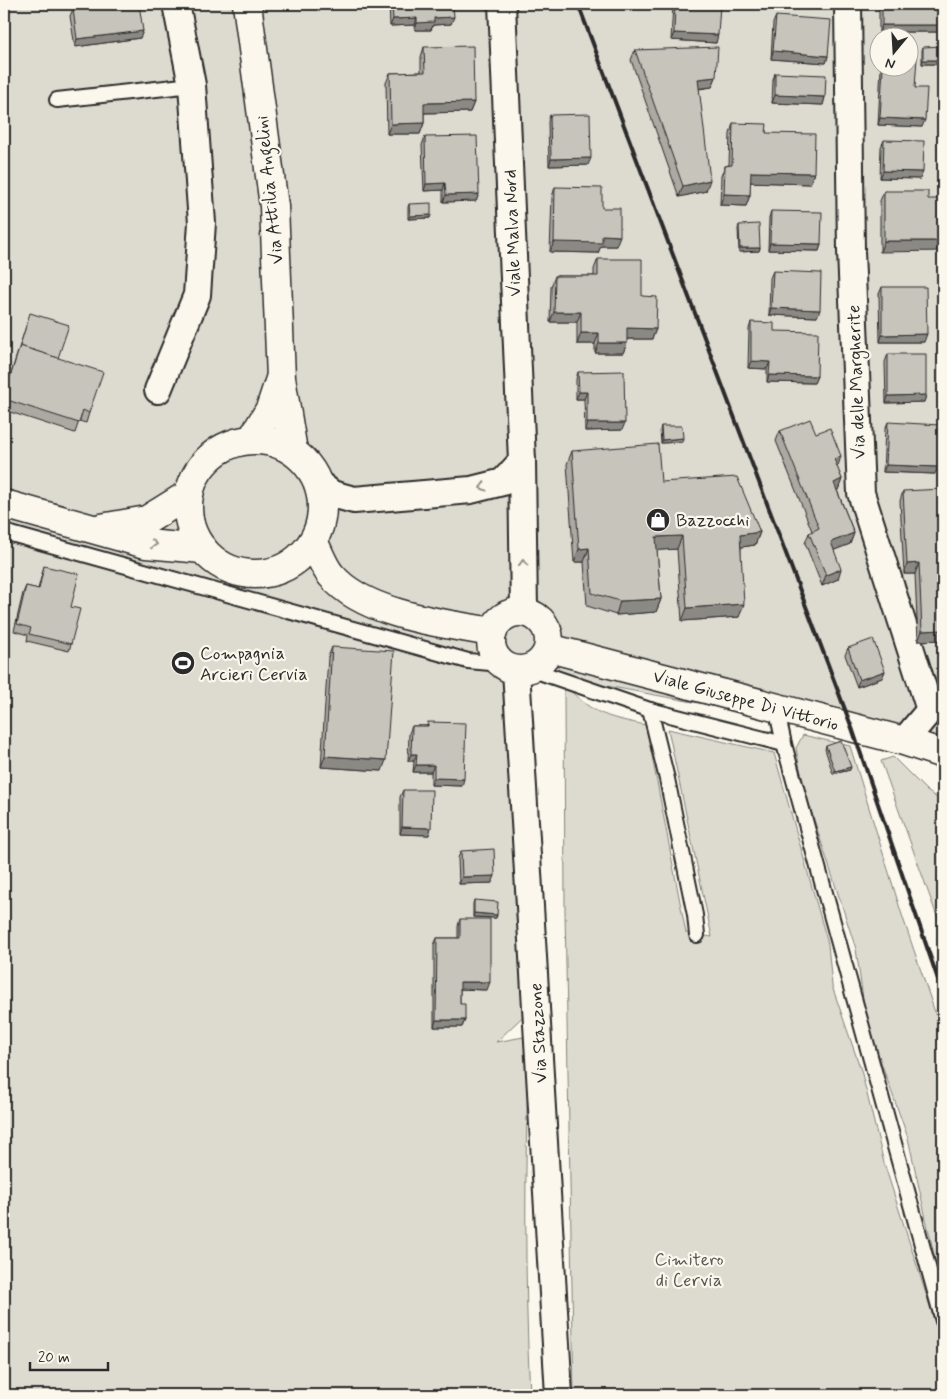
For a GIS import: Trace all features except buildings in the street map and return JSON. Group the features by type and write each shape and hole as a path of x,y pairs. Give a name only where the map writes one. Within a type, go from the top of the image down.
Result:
{"street":[{"path":"158,390 197,295 202,223 192,85 176,4"},
{"name":"Via Attilia Angelini","path":"246,4 274,206 281,378 293,451"},
{"name":"Viale Malva Nord","path":"502,4 522,461 524,612"},
{"name":"Via delle Margherite","path":"848,4 851,251 861,493 930,710 904,741"},
{"name":"Via Attilia Angelini","path":"252,440 270,409 281,378"},
{"path":"331,575 272,572 253,574 234,570 218,562 204,549 193,532 189,513 189,494 197,473 211,456 230,444 252,440 273,442 293,451 308,466 319,484 332,494 354,500 471,490 502,482 522,461"},
{"path":"272,572 295,560 313,541 321,523 322,504 319,484"},
{"path":"90,530 147,520 189,494"},
{"path":"4,504 90,530 146,544 204,549"},
{"path":"313,541 331,575 353,593 402,616 492,632"},
{"path":"524,612 541,621 550,639 549,648 545,658 516,668 492,650 492,632 497,623 504,617 524,612"},
{"name":"Viale Giuseppe Di Vittorio","path":"549,648 904,741 943,754"},
{"name":"Via Stazzone","path":"516,668 559,1395"}],"lane":[{"path":"56,100 192,85"},
{"path":"4,532 468,661 516,668 650,710 784,744"},
{"path":"776,707 784,744 943,1321"},
{"path":"650,710 669,789 695,915 697,935"}],"green space":[{"path":"4,4 943,4 943,759 904,741 509,668 536,1004 496,1042 529,1036 526,1216 530,1395 4,1395"},
{"name":"Cimitero di Cervia","path":"567,687 585,704 603,714 646,725 686,933 712,937 668,729 774,753 828,944 832,986 861,1070 884,1163 943,1347 943,1395 574,1395 565,911 564,691"},
{"path":"803,735 850,746 902,915 943,1036 943,1295 908,1138 866,1020 856,949 804,789 796,748"},
{"path":"893,757 927,791 943,802 943,933 881,761"}],"railway":[{"path":"578,4 852,728 943,994"}],"place":[{"name":"Bazzocchi","path":"658,520"},
{"name":"Compagnia Arcieri Cervia","path":"183,663"}]}
